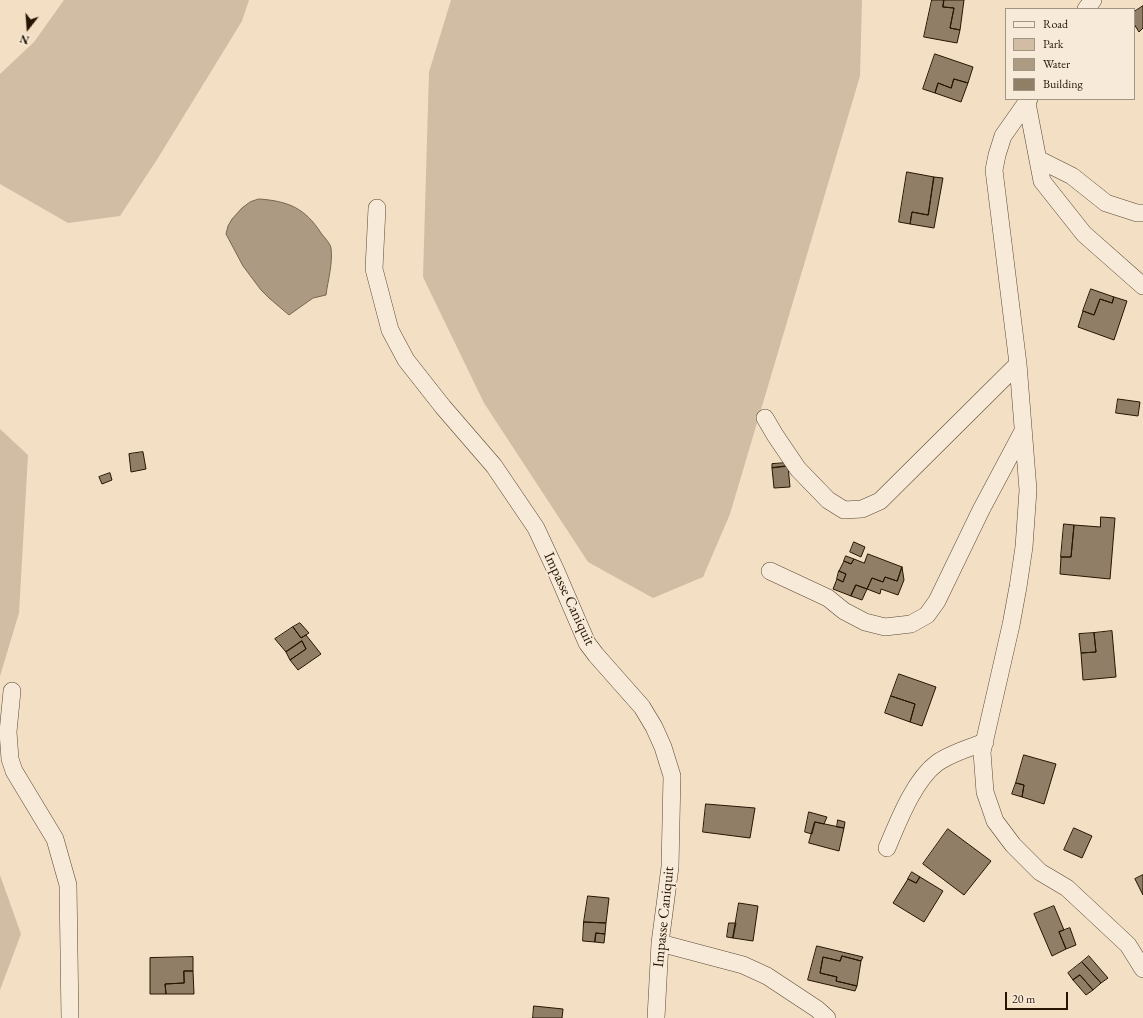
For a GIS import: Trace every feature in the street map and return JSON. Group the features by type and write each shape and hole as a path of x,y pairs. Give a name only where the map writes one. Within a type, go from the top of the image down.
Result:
{"street":[{"path":"1087,8 1093,0"},
{"path":"1028,101 1042,181 1084,234 1143,286"},
{"path":"1028,101 1003,136 994,170 1018,364 1028,490 1024,547 1012,625 982,752 985,792 995,820 1013,846 1040,872 1067,888 1128,945 1143,969"},
{"path":"1038,159 1072,176 1106,203 1137,213 1143,213"},
{"name":"Impasse Caniquit","path":"377,208 374,269 390,330 406,360 443,407 494,466 536,528 587,643 642,706 663,747 672,776 670,867 660,943 656,1018"},
{"path":"765,418 798,469 828,500 844,510 862,509 880,501 1018,364"},
{"path":"770,571 828,598 844,611 865,622 885,627 911,624 927,615 937,601 981,510 1023,430"},
{"path":"12,691 8,732 10,759 14,772 55,839 68,885 70,1018"},
{"path":"886,848 904,809 916,787 926,773 936,764 950,756 984,742"},
{"path":"660,943 743,965 767,976 817,1009 827,1018"}],"green space":[{"path":"64,0 249,0 242,21 158,158 120,216 68,223 0,184 0,74 34,42"},
{"path":"451,0 862,0 860,76 730,514 703,577 653,598 588,562 484,403 423,277 429,72"},
{"path":"0,429 28,455 19,613 0,676"},
{"path":"0,875 21,934 0,990"}],"water":[{"path":"259,199 279,202 295,207 309,217 331,248 331,266 326,295 313,298 289,315 261,290 243,266 226,234 232,219 242,208 250,202"}],"building":[{"path":"932,0 944,0 943,7 954,8 950,28 960,30 957,43 924,37"},
{"path":"944,0 964,0 960,30 950,28 954,8 943,7"},
{"path":"1143,6 1143,28 1139,32 1135,26 1135,11"},
{"path":"935,54 973,67 968,83 954,79 951,88 938,83 935,93 923,89"},
{"path":"954,79 968,83 961,102 935,93 938,83 951,88"},
{"path":"907,172 934,177 928,215 912,212 910,224 899,222"},
{"path":"934,177 943,178 934,228 910,224 912,212 928,215"},
{"path":"1091,289 1114,297 1112,303 1100,299 1094,315 1083,311"},
{"path":"1114,297 1127,301 1114,340 1078,327 1083,311 1094,315 1100,299 1112,303"},
{"path":"1118,399 1140,402 1138,416 1116,413"},
{"path":"143,452 146,469 131,472 129,454"},
{"path":"787,463 788,466 772,468 772,464"},
{"path":"788,466 790,487 774,488 772,468"},
{"path":"110,473 112,480 102,484 99,477"},
{"path":"1101,517 1115,518 1110,579 1060,574 1061,557 1071,557 1074,525 1100,527"},
{"path":"1064,524 1074,525 1071,557 1061,557"},
{"path":"854,542 865,547 861,557 850,552"},
{"path":"868,554 902,567 897,581 885,577 883,582 872,578 867,589 856,585 851,596 833,589 837,579 843,582 846,574 839,571 844,561 851,564 854,559 864,563"},
{"path":"846,556 854,559 851,564 844,561"},
{"path":"902,567 904,580 898,595 881,589 880,594 867,589 872,578 883,582 885,577 897,581"},
{"path":"839,571 846,574 843,582 837,579"},
{"path":"856,585 867,589 862,600 851,596"},
{"path":"300,623 309,633 301,638 293,627"},
{"path":"293,627 301,638 306,635 321,654 298,670 290,660 306,649 302,641 286,652 275,639"},
{"path":"1112,631 1116,677 1083,680 1081,653 1096,652 1094,633"},
{"path":"1094,633 1096,652 1081,653 1079,634"},
{"path":"302,641 306,649 290,660 286,652"},
{"path":"899,674 936,687 922,726 910,722 915,704 891,696"},
{"path":"891,696 915,704 910,722 885,713"},
{"path":"1024,755 1056,764 1044,804 1022,797 1024,785 1016,783"},
{"path":"1016,783 1024,785 1022,797 1012,794"},
{"path":"706,804 755,808 750,838 703,832"},
{"path":"809,812 827,817 824,824 815,822 812,834 805,832"},
{"path":"838,820 845,822 844,828 837,827"},
{"path":"815,822 844,828 839,851 809,843"},
{"path":"1074,828 1092,836 1082,858 1064,850"},
{"path":"948,829 991,861 964,895 923,864"},
{"path":"912,872 920,877 916,883 908,879"},
{"path":"1143,875 1143,895 1135,879"},
{"path":"920,877 943,891 924,922 893,903 908,879 916,883"},
{"path":"588,896 609,898 606,923 584,922"},
{"path":"739,903 758,906 753,941 733,938"},
{"path":"1054,906 1064,930 1059,932 1066,949 1052,956 1034,914"},
{"path":"584,922 606,923 605,934 596,933 595,942 583,941"},
{"path":"729,923 736,923 733,938 727,937"},
{"path":"1070,928 1076,945 1066,949 1059,932"},
{"path":"596,933 605,934 604,943 595,942"},
{"path":"817,946 863,957 861,961 842,956 840,961 823,957 820,973 837,977 836,981 857,986 855,991 808,980"},
{"path":"842,956 861,961 857,986 836,981 837,977 820,973 823,957 840,961"},
{"path":"1089,956 1108,978 1101,983 1082,962"},
{"path":"193,957 193,971 184,971 184,983 165,984 166,994 150,994 150,958"},
{"path":"1082,962 1101,983 1093,990 1080,975 1073,980 1068,973"},
{"path":"184,971 193,971 194,994 166,994 165,984 184,983"},
{"path":"1080,975 1093,990 1086,995 1073,980"},
{"path":"534,1006 563,1009 562,1018 533,1018"}]}
